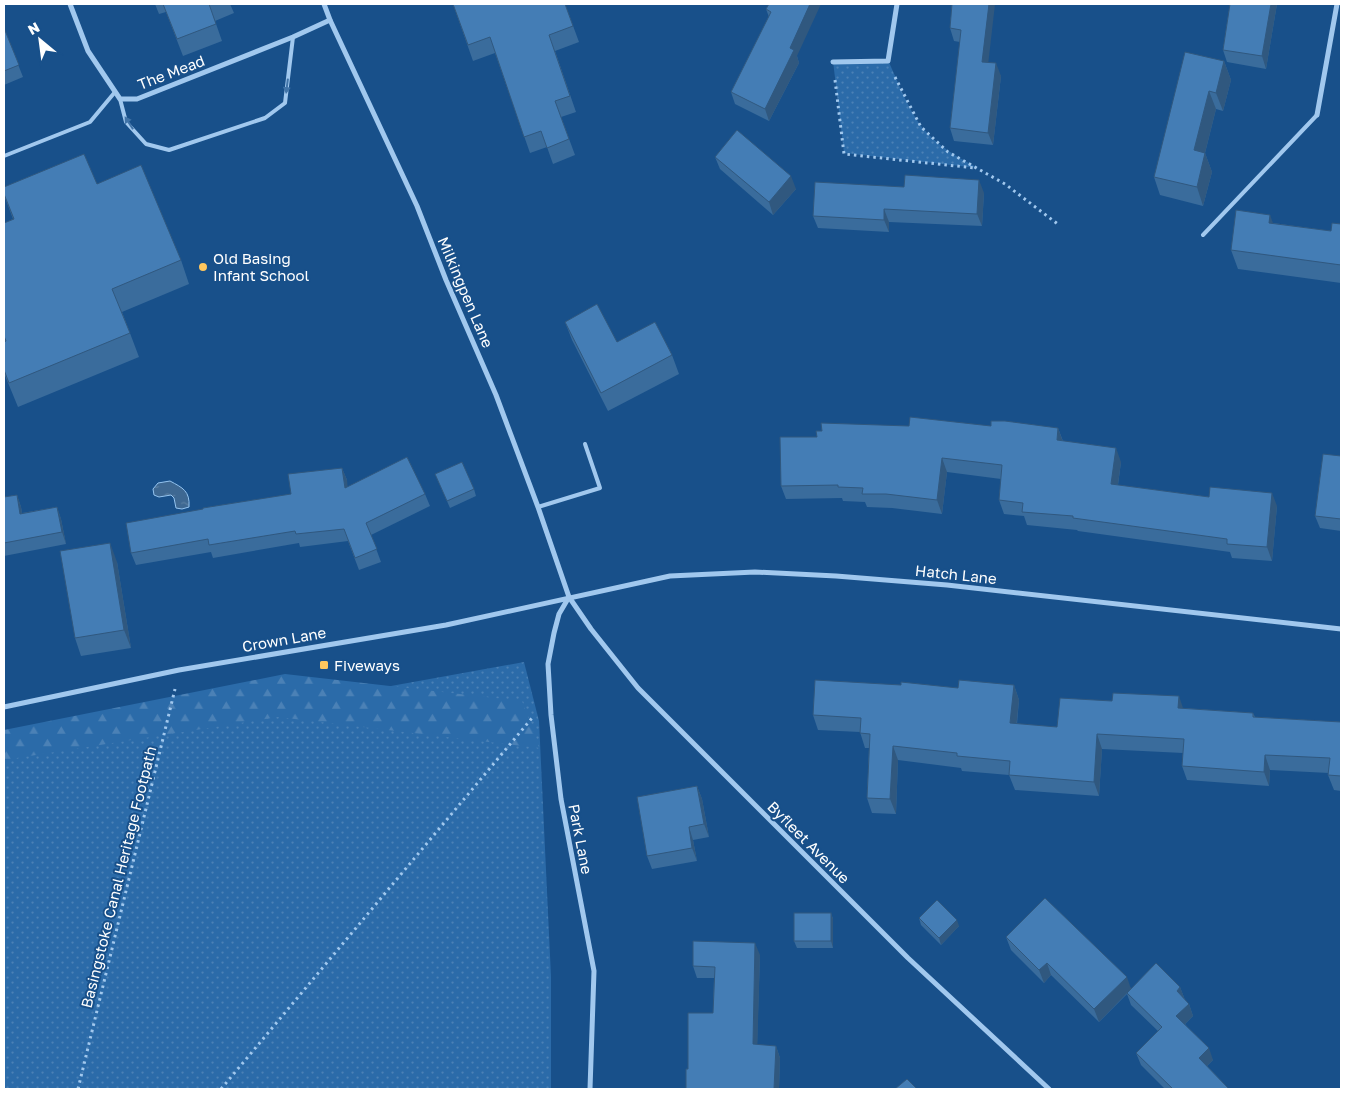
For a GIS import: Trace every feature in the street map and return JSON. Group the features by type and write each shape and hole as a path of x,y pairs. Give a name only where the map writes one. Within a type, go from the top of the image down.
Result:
{"street":[{"name":"The Mead","path":"70,4 88,51 120,99 137,99 293,37 330,20"},
{"name":"Milkingpen Lane","path":"324,4 417,206 446,280 496,395 569,597"},
{"path":"833,62 888,61 897,4"},
{"path":"1317,115 1337,4"},
{"name":"Hatch Lane","path":"569,597 670,576 773,573 946,585 1341,629"},
{"name":"Crown Lane","path":"4,707 179,670 446,625 569,597"},
{"name":"Park Lane","path":"569,597 559,614 548,664 560,799 594,971 590,1089"},
{"name":"Byfleet Avenue","path":"569,597 591,629 638,688 908,958 1049,1089"}],"lane":[{"path":"120,99 126,122 146,144 169,150 265,118 284,103 293,37"},
{"path":"4,156 90,122 115,92"},
{"path":"1203,236 1317,115"},
{"path":"538,507 600,488 585,444"}],"path":[{"path":"888,61 921,127 948,152 1005,184 1058,225"},
{"path":"833,62 844,154 977,168"},
{"name":"Basingstoke Canal Heritage Footpath","path":"78,1089 169,718 179,670"},
{"path":"221,1089 534,716"}],"green space":[{"path":"888,60 907,103 921,126 940,145 978,168 844,153 833,61"},
{"path":"524,662 539,721 551,977 551,1089 4,1089 4,756"},
{"path":"285,674 522,701 540,748 278,717 4,760 4,730"}],"water":[{"path":"170,481 185,491 189,507 176,508 174,498 171,495 159,497 154,495 153,489 158,483"}],"building":[{"path":"163,4 209,4 216,24 177,39"},
{"path":"453,4 565,4 573,26 549,35 570,96 555,101 569,139 547,148 541,131 524,137 490,37 468,45"},
{"path":"769,4 810,4 790,48 794,50 765,109 731,92 771,12 766,9"},
{"path":"952,4 989,4 982,62 996,63 988,133 950,128 961,30 950,28"},
{"path":"1230,4 1271,4 1262,56 1223,50"},
{"path":"4,28 19,65 4,71"},
{"path":"1185,52 1224,61 1216,93 1209,91 1194,150 1205,153 1197,187 1154,177"},
{"path":"737,130 791,176 769,202 715,157"},
{"path":"84,154 97,184 141,165 181,260 112,289 130,333 9,383 4,370 4,342 6,341 4,336 4,223 14,219 4,194 4,187"},
{"path":"905,175 979,180 977,214 884,209 884,220 813,216 815,182 904,187"},
{"path":"1236,210 1270,215 1269,223 1331,231 1332,223 1341,224 1341,265 1231,250"},
{"path":"597,304 617,342 655,322 672,355 601,393 565,322"},
{"path":"910,417 991,426 991,421 1005,421 1058,428 1057,440 1116,448 1111,484 1209,497 1210,487 1272,493 1267,547 1227,544 1227,539 1073,518 1073,516 1022,512 1023,503 999,500 1002,465 942,458 937,500 886,494 862,494 863,488 838,487 838,485 781,486 780,437 817,437 816,431 822,431 821,423 909,426"},
{"path":"1323,454 1341,456 1341,519 1315,516"},
{"path":"407,457 425,494 366,523 377,549 355,558 344,529 296,534 295,531 209,545 208,539 131,553 126,523 291,494 288,474 342,468 345,488"},
{"path":"462,462 474,489 447,501 435,474"},
{"path":"17,495 20,514 57,507 62,532 4,543 4,497"},
{"path":"110,543 124,630 75,638 60,551"},
{"path":"815,680 901,685 901,682 958,688 959,680 1014,685 1010,723 1057,727 1060,698 1112,701 1113,693 1179,696 1178,708 1253,713 1253,717 1341,722 1341,776 1328,775 1330,758 1265,755 1264,772 1182,766 1184,739 1097,734 1094,782 1009,775 1010,761 957,756 957,753 893,746 890,799 867,798 870,734 860,733 861,718 813,715"},
{"path":"697,786 704,824 689,827 692,848 647,856 637,797"},
{"path":"1045,898 1127,977 1094,1009 1047,963 1039,970 1006,937"},
{"path":"937,900 957,920 939,938 919,918"},
{"path":"794,913 831,913 831,941 794,941"},
{"path":"693,941 755,943 753,1044 776,1046 774,1089 686,1089 688,1013 713,1013 715,967 693,966"},
{"path":"1156,963 1180,987 1177,991 1189,1004 1176,1016 1209,1048 1199,1058 1229,1089 1173,1089 1136,1053 1162,1027 1127,993"},
{"path":"907,1079 917,1089 895,1089"}],"place":[{"name":"Old Basing Infant School","path":"203,267"},
{"name":"Fiveways","path":"324,665"}]}
